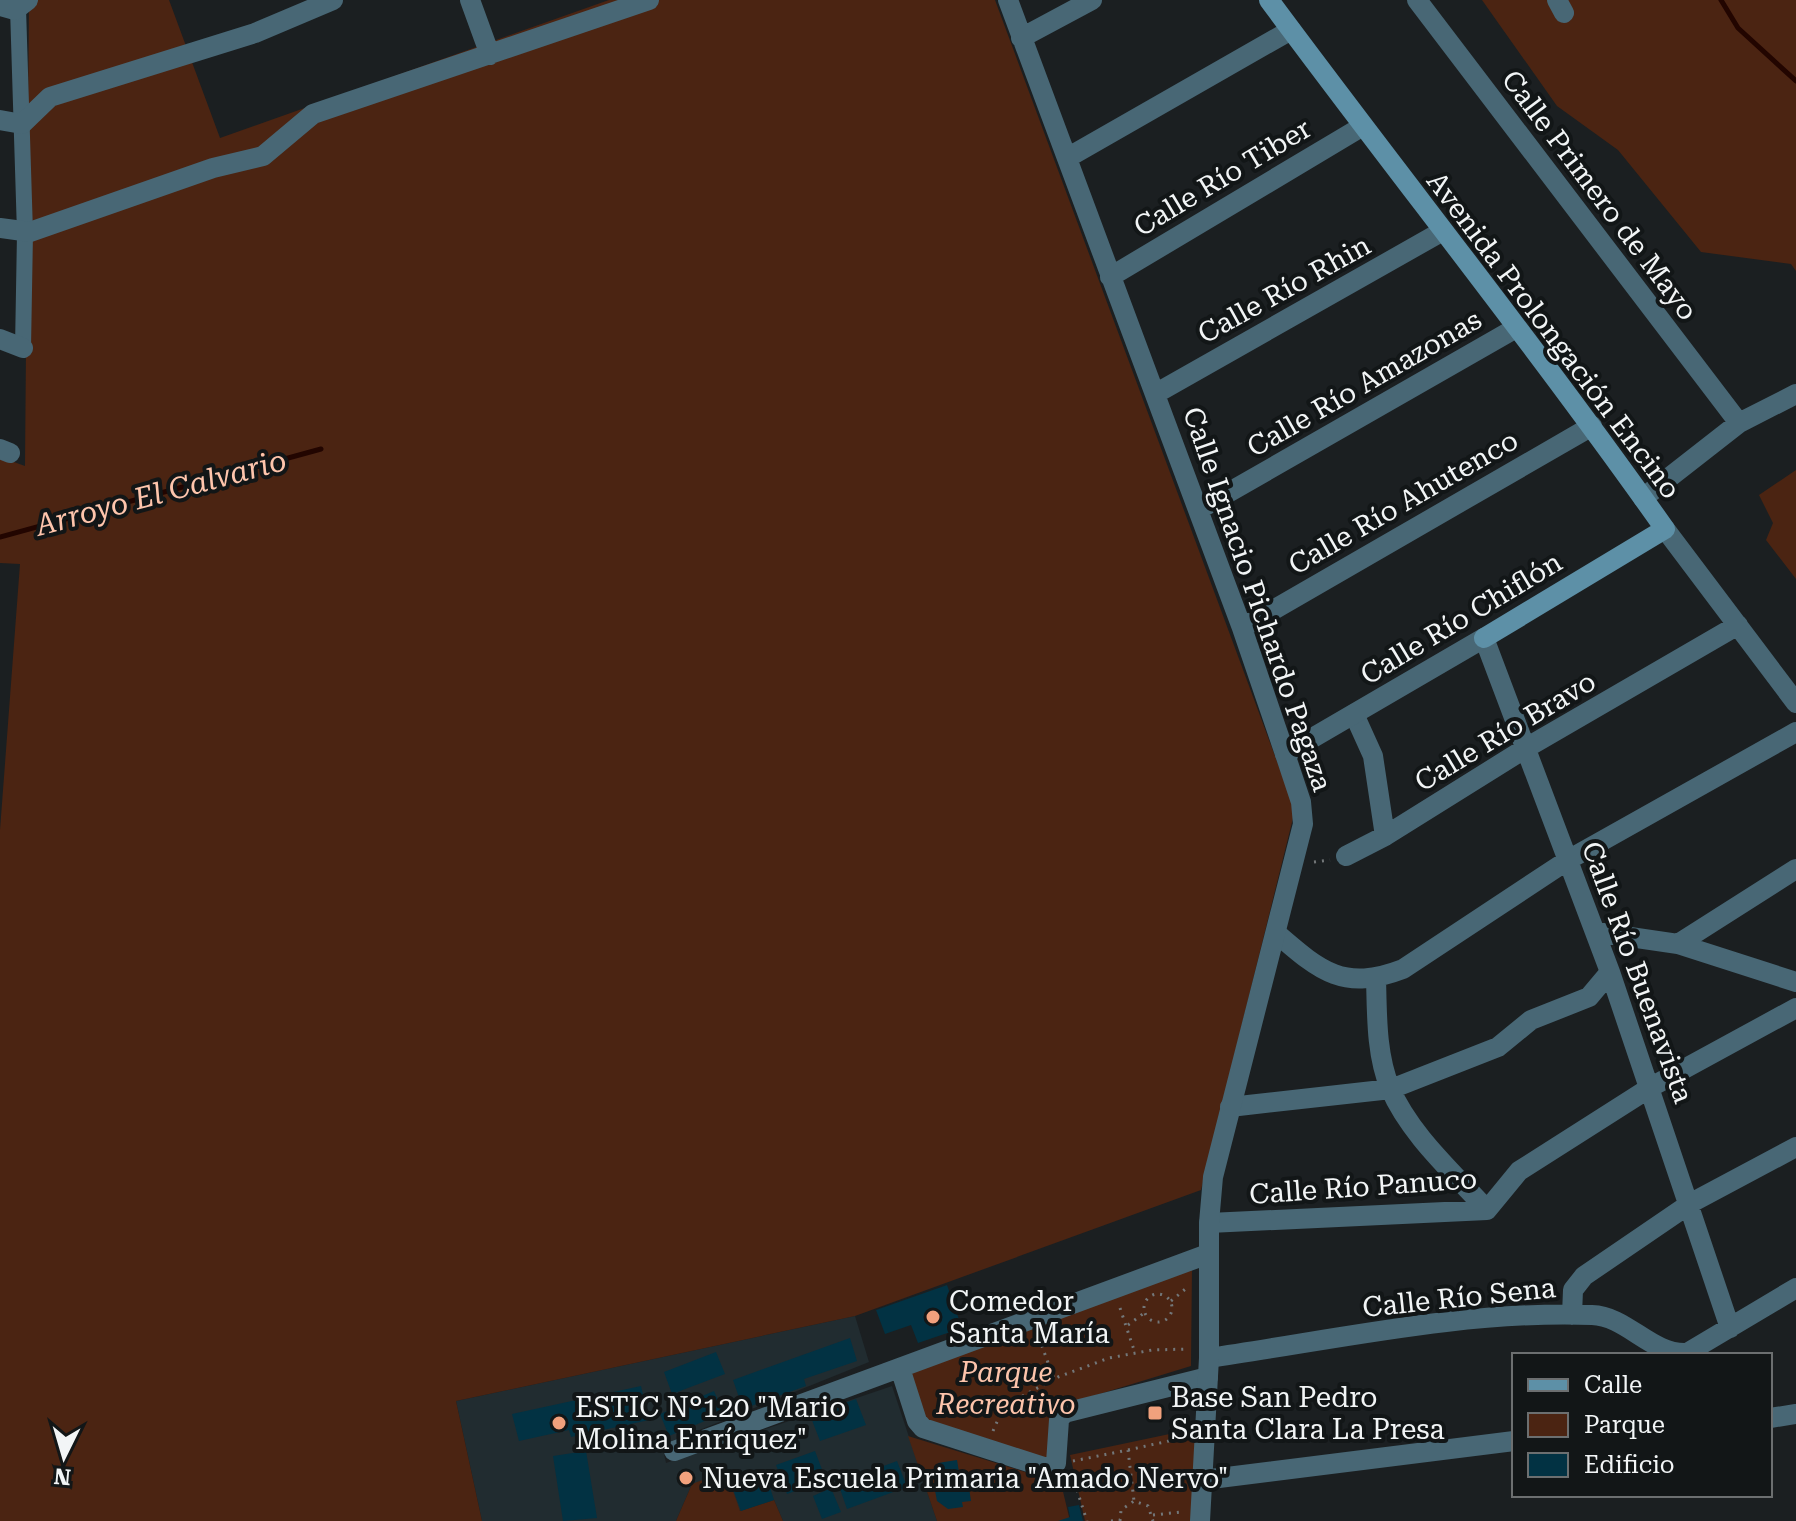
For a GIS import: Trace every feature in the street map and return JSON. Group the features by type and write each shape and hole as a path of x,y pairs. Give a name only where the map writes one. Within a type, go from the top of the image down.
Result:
{"main road":[{"name":"Avenida Prolongación Encino","path":"1269,0 1441,232 1592,426 1665,529"},
{"name":"Calle Río Chiflón","path":"1484,638 1665,529"}],"street":[{"path":"22,124 50,97 294,20 333,0"},
{"path":"470,0 490,55"},
{"path":"0,228 25,233 213,168 263,156 313,114 649,0"},
{"name":"Calle Ignacio Pichardo Pagaza","path":"1008,0 1242,628 1303,811 1294,864 1213,1177 1208,1254 1209,1361 1200,1521"},
{"path":"1021,38 1092,0"},
{"name":"Calle Primero de Mayo","path":"1417,0 1739,423"},
{"path":"0,339 23,348 25,233 15,5"},
{"path":"1067,158 1291,30"},
{"path":"0,120 22,124"},
{"name":"Calle Río Tiber","path":"1110,277 1363,126"},
{"name":"Calle Río Rhin","path":"1155,394 1441,232"},
{"name":"Calle Río Amazonas","path":"1198,510 1516,328"},
{"path":"1643,498 1739,423 1796,394"},
{"name":"Calle Río Ahutenco","path":"1242,628 1592,426"},
{"name":"Avenida Prolongación Encino","path":"1665,529 1796,703"},
{"name":"Calle Río Bravo","path":"1346,856 1385,836 1526,748 1738,625"},
{"name":"Calle Río Chiflón","path":"1285,754 1484,638"},
{"name":"Calle Río Buenavista","path":"1484,638 1596,932 1691,1203 1730,1328"},
{"path":"1354,714 1373,756 1385,836"},
{"path":"1276,933 1321,971 1376,977 1403,969 1568,860 1796,732"},
{"path":"1678,944 1796,869"},
{"path":"1596,932 1678,944 1796,982"},
{"path":"1230,1107 1391,1089 1498,1047 1531,1020 1589,997 1610,972"},
{"path":"1376,977 1377,1028 1391,1089 1419,1135 1487,1210"},
{"name":"Calle Río Panuco","path":"1209,1223 1487,1210 1519,1171 1651,1087 1796,1008"},
{"name":"Calle Río Sena","path":"986,1449 1053,1467 1059,1420 1064,1413 1209,1361 1468,1321 1572,1315 1573,1290 1584,1276 1691,1203 1796,1147"},
{"path":"674,1451 1030,1317 1208,1254"},
{"path":"1572,1315 1604,1316 1661,1348 1679,1353 1694,1349 1796,1288"},
{"path":"900,1368 920,1425 986,1449"},
{"path":"1772,1418 1796,1414"},
{"path":"1203,1480 1512,1441"}],"path":[{"path":"1294,864 1346,856"},
{"path":"1113,1287 1135,1353"},
{"path":"1155,1294 1164,1295 1172,1305 1168,1318 1160,1322 1151,1320 1144,1313 1144,1303 1155,1294"},
{"path":"1127,1325 1144,1313"},
{"path":"1030,1317 1054,1379"},
{"path":"986,1449 1004,1406 1054,1379 1109,1358 1135,1353 1209,1361"},
{"path":"1087,1521 1067,1463 1192,1436"},
{"path":"1128,1450 1134,1501"},
{"path":"1134,1501 1148,1506 1153,1521"},
{"path":"1111,1521 1120,1520 1121,1510 1134,1501"},
{"path":"1153,1515 1185,1512 1184,1521"}],"shaded area":[{"path":"855,1316 869,1362 662,1445 666,1463 892,1386 937,1521 783,1521 774,1500 741,1511 692,1484 676,1521 482,1521 456,1401"}],"green space":[{"path":"29,0 169,0 220,138 609,0 995,0 1295,810 1201,1190 855,1316 456,1401 482,1521 0,1521 0,830 20,564 0,563 0,457 25,466"},
{"path":"1482,0 1796,0 1796,271 1791,264 1701,252 1618,150 1557,106"},
{"path":"1796,470 1796,579 1766,540 1773,523 1759,495"},
{"name":"Parque Recreativo","path":"1192,1266 1191,1366 1057,1407 1052,1463 926,1419 907,1366"},
{"path":"1198,1428 1191,1521 1085,1521 1070,1455"},
{"path":"908,1436 1061,1483 1070,1521 937,1521"},
{"path":"726,1471 740,1511 774,1500 783,1521 676,1521 692,1484"}],"building":[{"path":"947,1285 962,1328 918,1343 911,1325 885,1334 876,1310"},
{"path":"850,1338 857,1361 804,1379 806,1386 743,1409 733,1380"},
{"path":"716,1352 725,1374 672,1394 664,1372"},
{"path":"641,1386 649,1420 571,1437 569,1430 519,1441 512,1414"},
{"path":"714,1391 724,1413 669,1436 660,1414"},
{"path":"856,1399 866,1425 820,1441 810,1415"},
{"path":"586,1451 597,1518 563,1521 553,1456"},
{"path":"815,1451 826,1480 787,1494 776,1465"},
{"path":"957,1460 959,1472 968,1481 971,1501 962,1502 963,1507 948,1509 937,1501 934,1485 941,1484 938,1463"},
{"path":"897,1461 907,1487 847,1509 838,1483"},
{"path":"764,1469 774,1500 741,1511 730,1481"},
{"path":"831,1488 841,1512 822,1519 813,1496"},
{"path":"1079,1505 1083,1521 1058,1521 1070,1517 1068,1507"}],"waterway":[{"path":"1721,0 1738,28 1796,81"},
{"name":"Arroyo El Calvario","path":"0,537 321,449"}],"place":[{"name":"Comedor Santa María","path":"933,1317"},
{"name":"Base San Pedro Santa Clara La Presa","path":"1155,1413"},
{"name":"ESTIC N°120 \"Mario Molina Enríquez\"","path":"559,1423"},
{"name":"Nueva Escuela Primaria \"Amado Nervo\"","path":"686,1478"}]}
